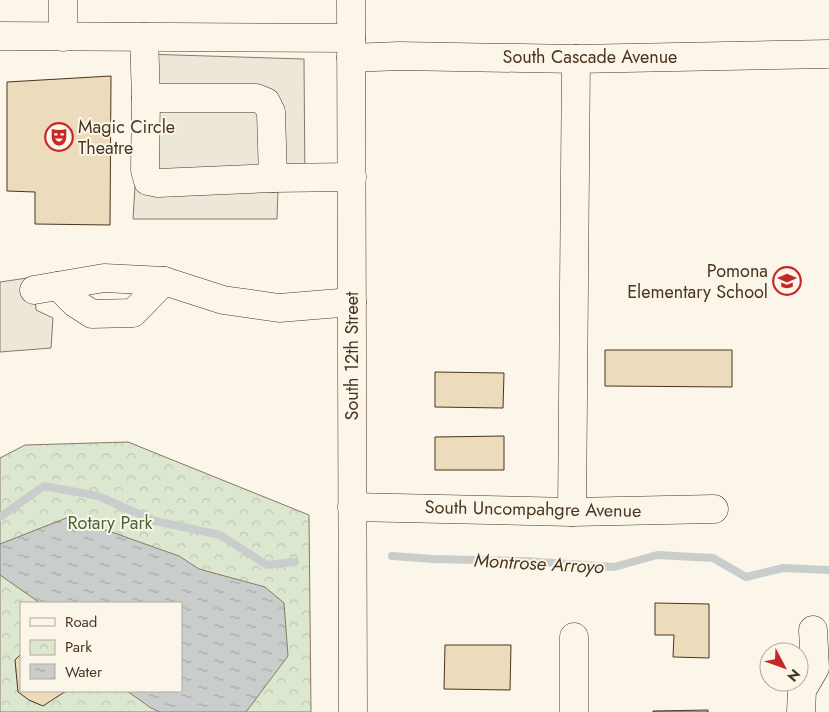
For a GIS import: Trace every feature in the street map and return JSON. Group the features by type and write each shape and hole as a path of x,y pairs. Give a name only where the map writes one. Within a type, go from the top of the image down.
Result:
{"street":[{"path":"63,0 63,37"},
{"name":"South 12th Street","path":"351,0 353,712"},
{"name":"South Cascade Avenue","path":"0,36 144,37 351,48 399,56 576,59 829,54"},
{"path":"144,37 146,98 145,170 148,181 158,183 352,177"},
{"path":"572,512 576,59"},
{"path":"146,98 256,98 266,102 271,112 272,178"},
{"path":"46,288 104,278 164,281 223,300 279,308 352,302"},
{"name":"South Uncompahgre Avenue","path":"352,507 572,512 714,509"},
{"path":"801,712 802,690 815,668 813,630"},
{"path":"574,637 574,712"}],"green space":[{"name":"Rotary Park","path":"128,442 309,515 311,712 0,712 0,458 25,445"}],"shaded area":[{"path":"143,54 304,59 305,189 278,190 277,219 133,219"},
{"path":"34,277 36,310 53,318 51,348 0,352 0,282"}],"water":[{"path":"69,517 179,556 199,569 265,587 284,603 288,656 246,712 160,712 128,692 182,692 182,602 39,602 0,575 0,544"}],"building":[{"name":"Magic Circle Theatre","path":"111,76 110,225 35,224 35,192 7,191 7,82"},
{"path":"605,350 732,350 732,387 605,386"},
{"path":"435,372 504,373 503,408 435,407"},
{"path":"504,436 504,470 435,470 435,437"},
{"path":"655,603 709,604 709,658 673,657 674,635 655,635"},
{"path":"445,645 511,645 510,690 444,689"},
{"path":"20,655 20,692 64,692 43,706 29,700 18,692 15,660"},
{"path":"708,710 708,712 653,712 653,711"}],"waterway":[{"name":"Montrose Arroyo","path":"0,517 44,486 98,496 155,521 220,535 267,565 295,562"},
{"name":"Montrose Arroyo","path":"392,556 525,561 614,567 657,555 713,558 746,577 783,568 829,570"}],"place":[{"name":"Magic Circle Theatre","path":"59,137"},
{"name":"Pomona Elementary School","path":"787,281"}]}
